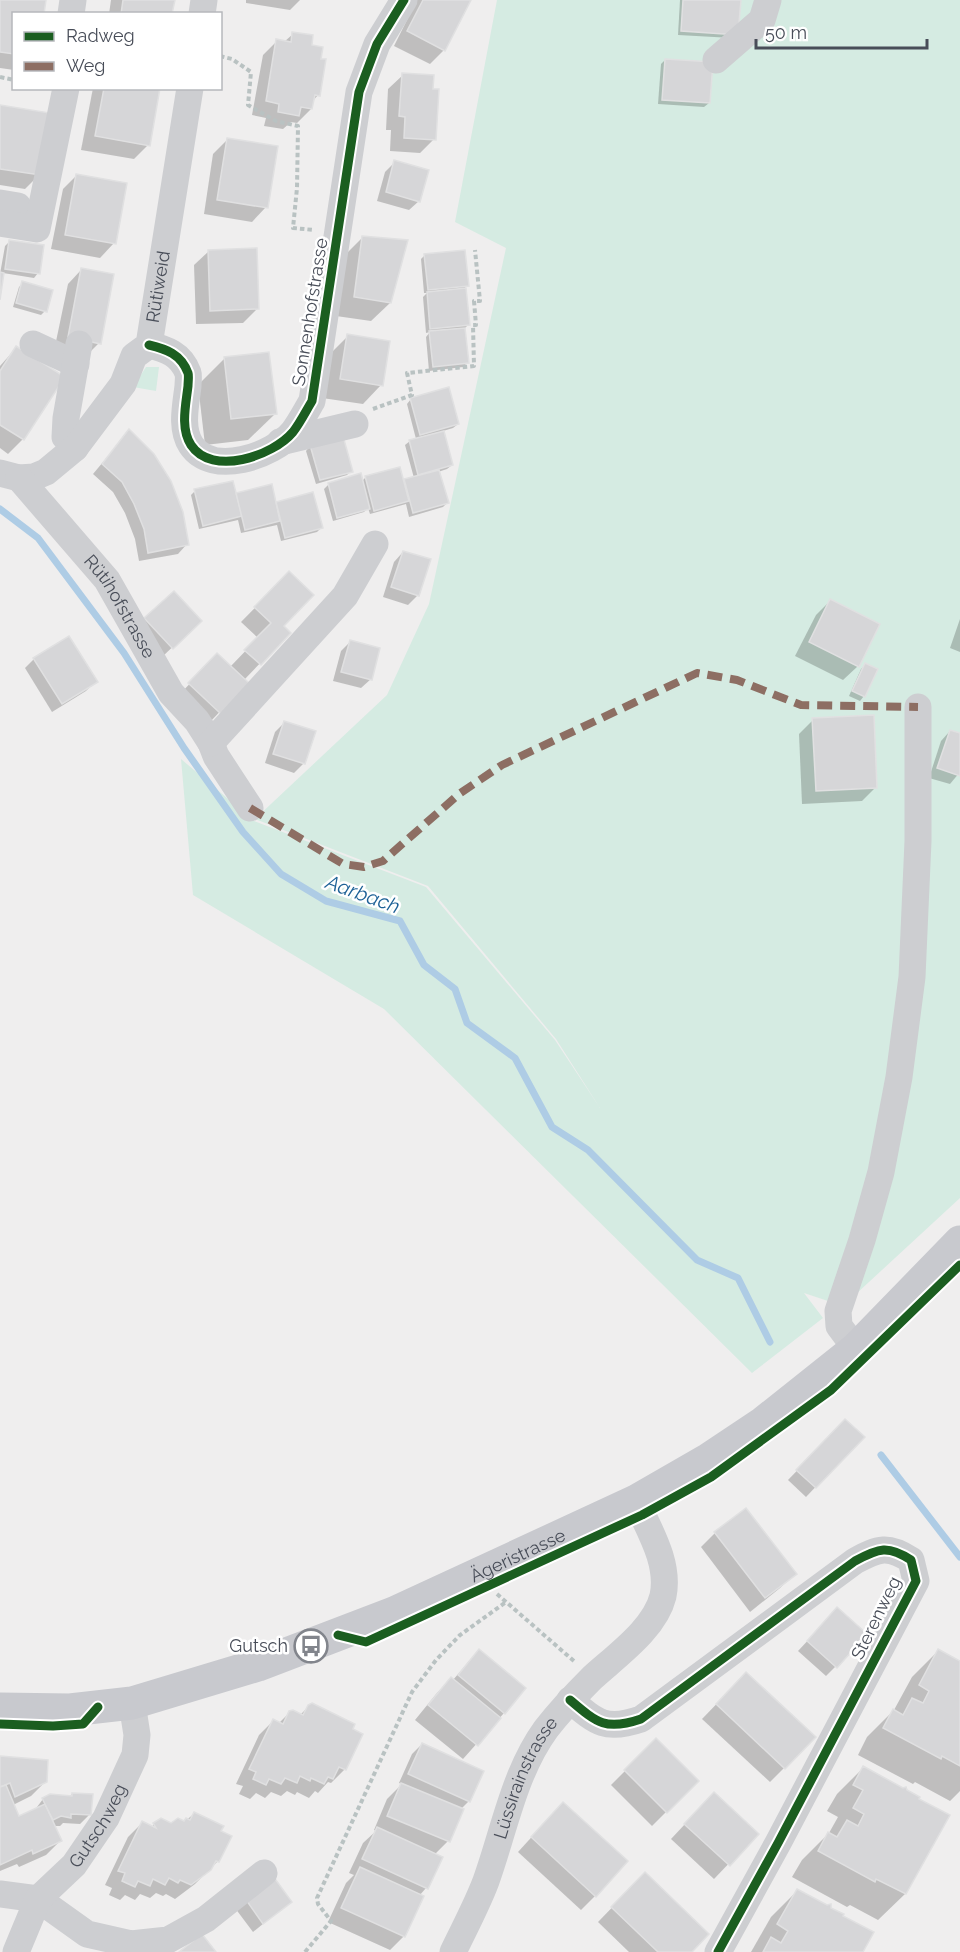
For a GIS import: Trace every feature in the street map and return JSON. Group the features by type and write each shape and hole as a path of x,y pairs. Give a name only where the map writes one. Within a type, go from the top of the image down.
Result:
{"main road":[{"name":"Ägeristrasse","path":"0,1709 70,1710 132,1703 258,1665 394,1612 636,1501 709,1459 763,1423 856,1348 960,1242"}],"street":[{"name":"Sonnenhofstrasse","path":"149,345 167,349 180,359 189,374 184,421 191,445 207,458 234,462 264,454 292,433 312,401 359,92 377,44 404,0"},
{"path":"716,60 762,20 768,0"},
{"path":"6,211 37,229 66,90"},
{"name":"Rütiweid","path":"10,476 34,477 46,472 75,448 123,384 134,356 149,345 190,90"},
{"path":"33,344 78,354 66,418 65,437 75,448"},
{"path":"280,442 355,424"},
{"name":"Rütihofstrasse","path":"10,476 107,580 171,693 197,721 211,742 216,756 250,808"},
{"path":"211,742 345,596 375,544"},
{"path":"856,1348 839,1326 838,1311 862,1240 881,1172 898,1077 912,977 918,841 918,706"},
{"name":"Lüssirainstrasse","path":"453,1952 485,1883 527,1761 545,1731 570,1700 650,1624 663,1596 663,1569 636,1501"},
{"name":"Sterenweg","path":"570,1700 590,1717 604,1724 622,1725 641,1719 855,1561 876,1550 896,1550 911,1560 916,1581 718,1952"},
{"name":"Gutschweg","path":"38,1899 74,1865 106,1818 135,1755 137,1735 132,1703"},
{"path":"0,1894 38,1899 87,1934 131,1944 168,1940 206,1918 264,1873"},
{"path":"16,1952 38,1899"}],"path":[{"path":"222,56 232,59 251,72 248,105 276,121 298,126 297,188 293,228 316,230"},
{"path":"412,395 407,373 474,366 472,325 476,325 474,301 480,301 475,250"},
{"path":"501,1598 572,1659"},
{"path":"304,1952 331,1920 318,1904 317,1898 412,1692 436,1660 460,1635 506,1602"}],"green space":[{"path":"497,0 960,0 960,1198 843,1306 804,1293 823,1318 752,1373 384,1009 193,895 181,759 254,821 426,887 555,1040 600,1108 556,1039 428,886 255,819 387,695 429,604 506,248 455,222"},
{"path":"146,367 159,367 156,391 133,387"}],"building":[{"path":"0,0 46,0 44,12 12,12 12,54 0,52"},
{"path":"123,0 175,0 172,12 121,12"},
{"path":"423,0 471,0 445,51 407,31"},
{"path":"683,0 741,0 738,35 681,31"},
{"path":"292,32 313,35 312,45 323,47 321,59 326,59 320,96 315,95 312,109 301,107 299,116 278,112 279,104 266,101 276,39 291,42"},
{"path":"665,59 713,62 710,103 662,100"},
{"path":"402,73 434,75 433,89 439,89 436,140 404,138 405,117 399,116"},
{"path":"104,90 160,90 150,146 95,136"},
{"path":"0,105 50,113 40,175 0,169"},
{"path":"227,138 278,146 268,208 217,200"},
{"path":"394,160 429,170 420,202 386,192"},
{"path":"76,174 127,183 116,244 65,235"},
{"path":"362,236 408,240 391,303 354,297"},
{"path":"9,240 44,245 40,274 5,269"},
{"path":"257,248 259,309 210,311 208,250"},
{"path":"465,250 469,286 428,290 424,254"},
{"path":"81,268 114,274 101,344 68,337"},
{"path":"0,272 4,273 0,300"},
{"path":"22,281 53,290 47,312 16,303"},
{"path":"466,288 470,325 430,329 427,292"},
{"path":"465,328 469,363 433,367 429,331"},
{"path":"347,334 390,341 383,386 340,379"},
{"path":"16,346 65,377 24,440 0,425 0,371"},
{"path":"269,352 277,414 231,419 224,357"},
{"path":"449,387 459,424 420,435 410,398"},
{"path":"129,429 154,454 171,481 183,512 189,545 148,553 144,529 134,504 122,482 102,464"},
{"path":"444,431 453,465 418,475 409,440"},
{"path":"343,436 353,472 320,480 310,445"},
{"path":"400,467 409,501 374,511 365,476"},
{"path":"439,470 449,503 413,513 404,479"},
{"path":"361,473 370,509 337,518 328,483"},
{"path":"233,481 242,516 203,526 194,489"},
{"path":"272,484 280,521 245,530 236,493"},
{"path":"313,492 323,528 285,538 276,502"},
{"path":"403,551 431,559 419,596 391,587"},
{"path":"289,571 314,595 284,626 291,633 261,665 244,650 271,623 254,607"},
{"path":"174,591 202,621 173,649 144,618"},
{"path":"830,599 880,624 859,667 809,642"},
{"path":"69,636 98,682 62,704 33,658"},
{"path":"350,640 380,648 372,680 341,672"},
{"path":"217,653 249,683 221,714 188,683"},
{"path":"865,663 878,669 865,697 852,691"},
{"path":"874,715 877,788 816,791 812,718"},
{"path":"284,721 316,731 305,764 273,754"},
{"path":"950,730 960,733 960,776 937,768"},
{"path":"845,1419 865,1437 816,1488 796,1470"},
{"path":"746,1508 797,1574 765,1598 714,1532"},
{"path":"837,1607 867,1634 837,1668 807,1641"},
{"path":"479,1649 526,1688 505,1714 458,1675"},
{"path":"938,1649 960,1661 960,1766 942,1756 941,1759 883,1728 893,1709 903,1715 912,1698 923,1703 929,1691 919,1685"},
{"path":"746,1672 816,1737 785,1769 716,1704"},
{"path":"451,1677 501,1718 478,1746 428,1705"},
{"path":"312,1703 355,1724 353,1729 363,1734 346,1770 339,1767 333,1779 328,1777 324,1784 300,1776 297,1783 285,1778 281,1784 269,1779 266,1785 253,1779 256,1772 249,1769 273,1719 283,1724 289,1711 293,1710 303,1715 308,1705"},
{"path":"656,1738 699,1781 667,1813 624,1770"},
{"path":"422,1743 484,1771 470,1802 408,1774"},
{"path":"0,1756 48,1760 47,1782 15,1797 10,1783 0,1787"},
{"path":"863,1766 903,1788 906,1787 907,1790 920,1797 919,1799 950,1815 906,1894 876,1879 875,1882 818,1851 828,1832 837,1837 847,1820 858,1826 864,1814 853,1808 863,1790 853,1785"},
{"path":"401,1783 464,1809 450,1842 387,1816"},
{"path":"6,1785 19,1816 45,1804 62,1841 33,1854 32,1850 0,1865 0,1787"},
{"path":"714,1792 759,1834 730,1866 684,1824"},
{"path":"72,1793 93,1794 91,1815 71,1814 71,1818 61,1816 53,1820 42,1798 50,1794 72,1796"},
{"path":"563,1802 628,1861 596,1897 531,1837"},
{"path":"194,1812 224,1826 221,1831 232,1836 219,1862 216,1861 211,1870 191,1885 180,1880 178,1883 169,1878 165,1885 153,1879 150,1886 138,1881 135,1887 122,1881 125,1873 118,1871 142,1821 156,1828 153,1823 161,1818 171,1823 178,1818 184,1821 186,1818 190,1820"},
{"path":"377,1827 443,1857 428,1889 362,1859"},
{"path":"360,1867 424,1896 405,1937 341,1908"},
{"path":"645,1872 709,1934 692,1952 658,1952 611,1907"},
{"path":"273,1876 292,1902 263,1924 244,1897"},
{"path":"797,1889 827,1905 831,1904 831,1908 844,1914 843,1916 874,1932 863,1952 763,1952 771,1937 781,1943 788,1931 777,1924"},
{"path":"202,1934 216,1952 179,1952"}],"waterway":[{"name":"Aarbach","path":"0,509 38,538 124,653 184,748 243,832 281,874 326,901 400,921 424,965 455,989 467,1023 515,1058 552,1127 588,1150 697,1260 738,1278 770,1342"},
{"path":"881,1455 960,1557"}],"marked path":[{"path":"250,808 343,864 364,867 383,861 459,794 502,765 697,673 737,680 801,705 918,707"}],"cycle path":[{"path":"149,345 172,353 181,361 188,373 186,431 191,445 201,455 213,460 242,460 272,449 293,432 312,401 359,92 377,44 404,0"},
{"path":"338,1635 366,1642 642,1515 711,1477 831,1390 960,1265"},
{"path":"570,1700 602,1723 629,1723 641,1719 855,1561 883,1550 896,1552 911,1560 916,1581 718,1952"},
{"path":"0,1724 53,1726 83,1724 98,1707"}],"place":[{"name":"Gutsch","path":"311,1646"}]}
